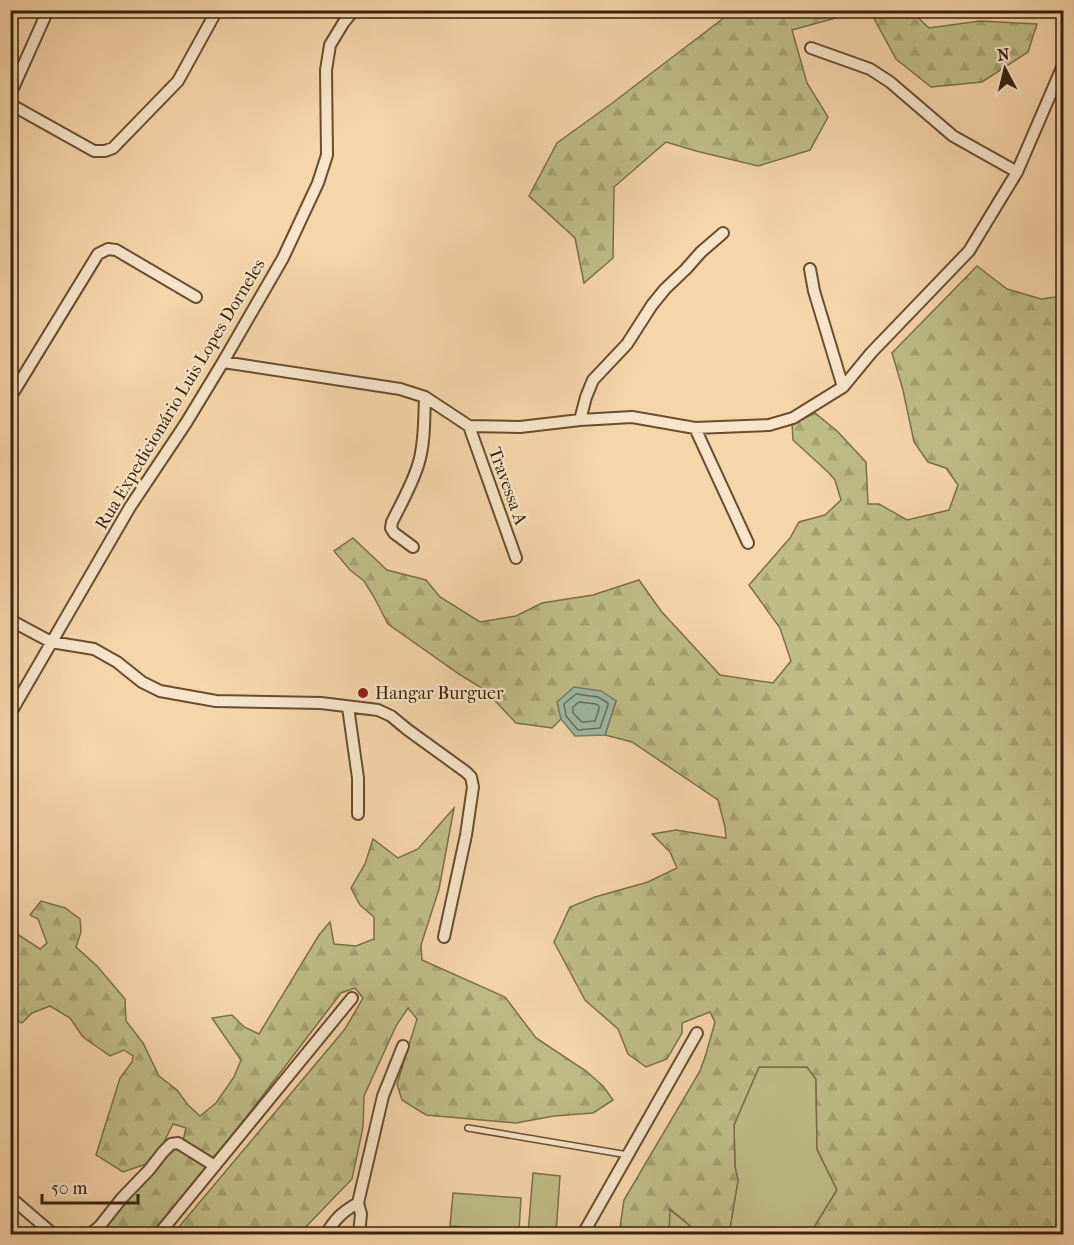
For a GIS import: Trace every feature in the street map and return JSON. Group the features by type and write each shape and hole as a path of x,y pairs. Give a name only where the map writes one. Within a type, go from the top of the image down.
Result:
{"street":[{"path":"10,95 48,10"},
{"path":"10,104 94,151 113,148 178,81 217,10"},
{"name":"Rua Expedicionário Luis Lopes Dorneles","path":"10,714 130,507 186,423 283,258 318,183 327,155 326,70 330,45 354,10"},
{"path":"811,48 870,69 890,82 953,136 1017,172"},
{"path":"223,362 400,389 425,397 469,426 520,427 632,417 695,428 769,424 793,418 843,387 871,353 969,251 1017,172 1064,63"},
{"path":"580,420 593,380 627,344 665,289 723,233"},
{"path":"10,398 98,254 108,249 116,249 196,297"},
{"path":"810,269 814,291 843,387"},
{"path":"413,547 394,533 391,528 420,459 425,397"},
{"name":"Travessa A","path":"469,426 516,558"},
{"path":"695,428 748,543"},
{"path":"10,620 51,642 94,649 117,662 142,682 160,691 216,701 321,703 378,710 391,716 471,777 473,787 466,835 444,937"},
{"path":"348,706 358,778 358,813"},
{"path":"159,1234 352,998"},
{"path":"583,1234 697,1033"},
{"path":"359,1234 361,1214 358,1203 383,1096 403,1046"},
{"path":"90,1234 99,1227 171,1144 178,1143 215,1166"},
{"path":"10,1197 54,1234"},
{"path":"326,1234 344,1211 358,1203"}],"lane":[{"path":"468,1128 629,1155"}],"green space":[{"path":"733,11 861,11 792,30 807,83 828,117 810,150 758,166 666,142 614,187 613,258 584,283 575,238 529,196 557,143"},
{"path":"870,11 911,11 929,28 980,21 1037,24 1028,52 982,82 931,87 896,59"},
{"path":"977,266 1007,289 1041,299 1056,297 1063,290 1063,1234 810,1234 837,1190 817,1149 816,1079 807,1067 759,1067 734,1125 735,1167 738,1180 729,1234 700,1234 670,1209 669,1234 619,1234 624,1200 700,1071 715,1022 710,1012 682,1023 682,1033 667,1059 646,1067 628,1054 618,1029 585,1000 554,942 570,907 595,897 648,882 677,868 670,852 652,834 676,830 726,838 718,800 632,742 605,735 616,701 558,702 561,719 552,728 516,723 485,690 388,624 364,581 350,570 334,551 353,538 387,570 426,580 440,597 480,622 516,616 542,603 593,595 639,580 661,611 720,675 773,683 791,661 780,628 749,585 790,538 799,522 825,515 841,500 835,480 793,440 792,424 815,413 837,431 866,462 868,504 879,504 907,520 949,510 958,485 946,468 928,462 914,442 892,353"},
{"path":"454,808 439,889 421,945 422,960 505,997 536,1038 586,1071 603,1086 613,1100 593,1113 554,1116 516,1123 426,1115 402,1100 397,1084 417,1019 408,1008 396,1026 364,1096 363,1127 352,1179 299,1234 173,1234 345,1029 363,998 355,988 341,993 244,1120 151,1234 86,1234 183,1141 186,1128 173,1124 163,1144 146,1164 123,1172 96,1155 120,1078 132,1062 133,1056 124,1050 110,1056 83,1037 70,1018 50,1006 32,1013 22,1023 11,1019 11,930 40,949 47,943 38,919 30,915 41,901 65,908 80,919 81,932 76,947 97,966 125,999 126,1021 143,1043 159,1076 177,1090 200,1116 216,1103 234,1077 241,1060 212,1018 232,1015 244,1027 259,1034 319,935 330,922 334,944 356,946 374,939 374,917 360,905 351,888 365,864 373,839 398,858 418,849"},
{"path":"759,1067 807,1067 816,1079 817,1149 837,1190 810,1234 729,1234 738,1180 735,1167 734,1125"},
{"path":"533,1173 560,1176 556,1234 528,1234"},
{"path":"453,1193 521,1198 519,1231 450,1226"},
{"path":"669,1209 700,1234 669,1234"}],"water":[{"path":"574,687 601,691 616,701 605,735 575,736 561,719 557,702"}],"place":[{"name":"Hangar Burguer","path":"363,693"}]}
